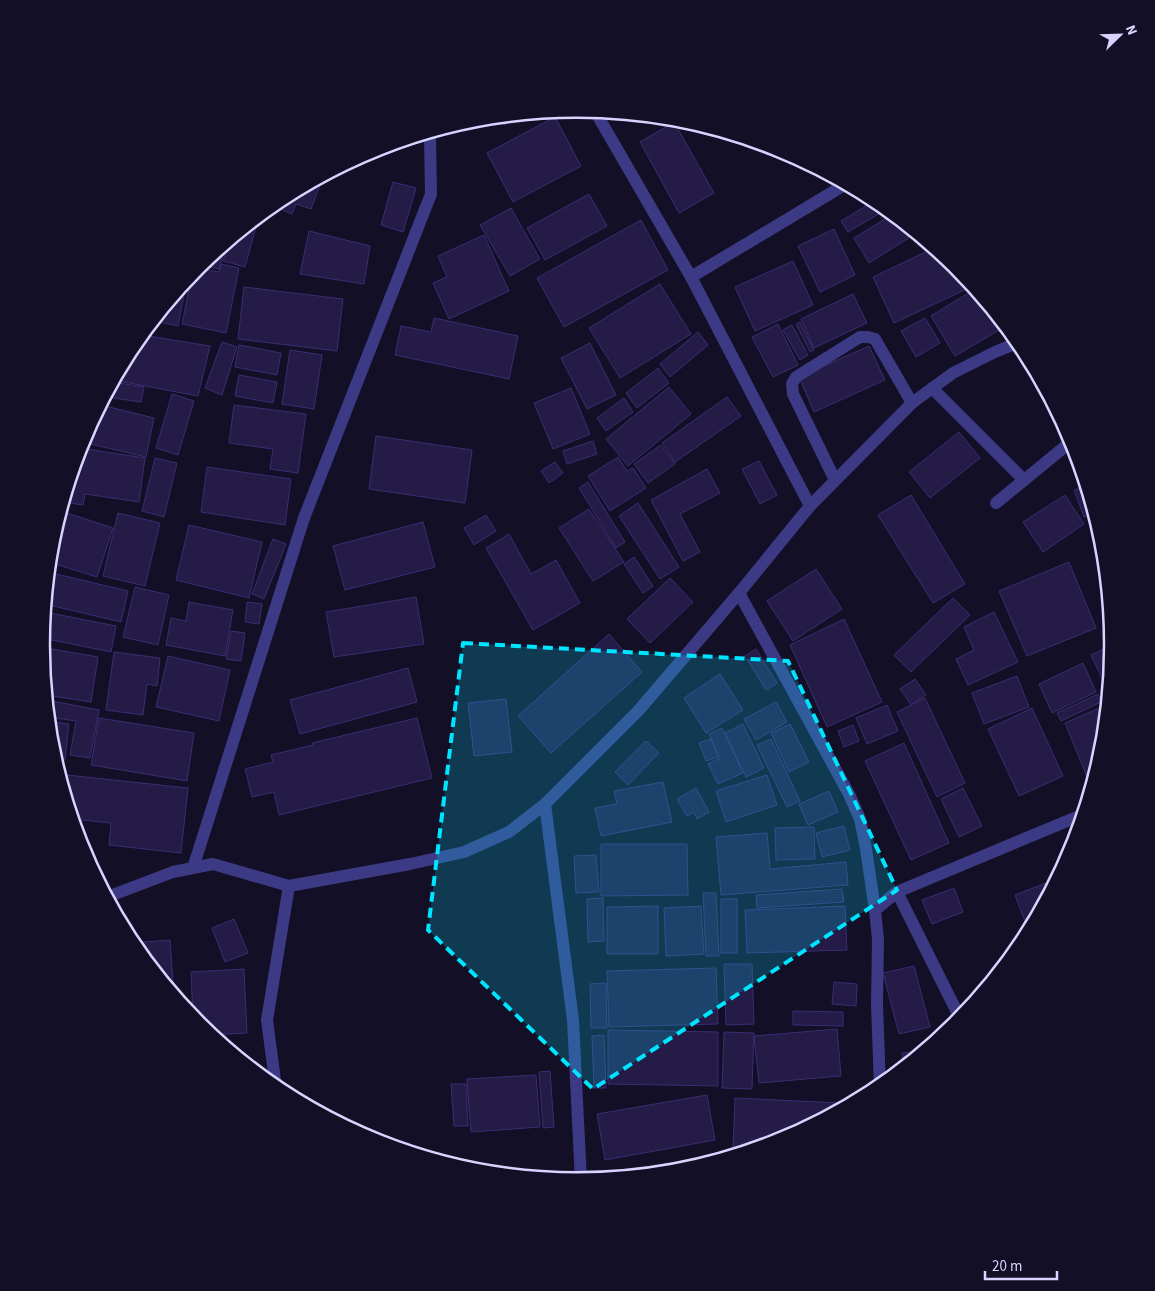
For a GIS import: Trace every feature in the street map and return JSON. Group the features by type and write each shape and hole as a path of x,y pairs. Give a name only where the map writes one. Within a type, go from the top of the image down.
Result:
{"street":[{"path":"599,119 690,277 810,506"},
{"path":"193,868 304,518 431,194 430,139"},
{"path":"690,277 839,188"},
{"path":"835,480 793,394 792,384 796,377 860,337 868,337 875,340 912,403"},
{"path":"113,895 173,872 213,864 289,886 464,852 509,832 545,804 639,710 810,506 912,403 953,373 1011,345"},
{"path":"932,388 1024,480"},
{"path":"996,503 1066,446"},
{"path":"739,593 849,794 860,819 878,939 877,1005 880,1078"},
{"path":"545,804 573,1020 581,1173"},
{"path":"875,910 896,892 1076,817"},
{"path":"274,1077 266,1020 289,886"},
{"path":"896,892 957,1011"}],"highlighted area":[{"path":"463,643 788,661 897,890 593,1089 428,930"}],"building":[{"path":"552,119 556,119 581,166 513,202 487,153"},
{"path":"667,126 677,128 714,193 679,213 640,142"},
{"path":"393,182 416,188 403,232 381,225"},
{"path":"320,186 311,209 296,204 292,214 281,209"},
{"path":"589,194 607,226 545,260 527,228"},
{"path":"868,205 880,213 848,232 841,221"},
{"path":"511,208 540,259 510,276 480,225"},
{"path":"886,218 905,232 909,238 869,263 854,238"},
{"path":"641,220 668,270 564,327 537,278"},
{"path":"256,227 245,267 223,261 225,254"},
{"path":"834,229 855,275 820,292 798,246"},
{"path":"309,231 370,246 364,284 300,274"},
{"path":"484,235 509,291 449,319 433,283 447,277 438,256"},
{"path":"927,251 966,289 894,323 873,277"},
{"path":"222,257 220,269 211,267"},
{"path":"793,261 813,305 755,331 735,287"},
{"path":"221,264 239,268 226,333 182,324 189,290 208,270 219,272"},
{"path":"660,284 691,334 620,378 589,328"},
{"path":"244,287 343,299 337,351 238,339"},
{"path":"969,293 1000,330 955,356 931,316"},
{"path":"853,294 867,323 814,348 801,319"},
{"path":"184,295 178,326 160,322"},
{"path":"434,318 518,336 509,379 395,355 401,326 431,332"},
{"path":"925,318 940,343 916,357 901,331"},
{"path":"800,322 814,350 810,352 796,324"},
{"path":"778,324 798,365 773,377 752,337"},
{"path":"792,325 808,355 800,360 783,330"},
{"path":"698,332 708,345 670,377 660,364"},
{"path":"150,336 210,346 198,396 121,381"},
{"path":"222,342 237,347 222,395 205,388"},
{"path":"590,343 616,395 587,409 561,358"},
{"path":"239,345 281,353 277,375 235,367"},
{"path":"869,346 885,380 814,412 799,377"},
{"path":"290,350 322,355 314,409 282,404"},
{"path":"658,368 669,383 637,408 626,393"},
{"path":"239,375 277,382 273,403 235,396"},
{"path":"120,383 144,387 141,402 112,398"},
{"path":"669,387 691,414 628,466 606,439"},
{"path":"571,388 590,434 553,449 534,403"},
{"path":"172,394 194,401 178,455 156,448"},
{"path":"727,397 741,416 675,462 662,443"},
{"path":"624,398 633,412 606,431 597,418"},
{"path":"234,405 306,414 298,473 270,469 273,449 229,443"},
{"path":"107,407 154,418 146,457 90,444"},
{"path":"959,432 980,458 930,498 909,472"},
{"path":"376,436 472,450 465,503 369,489"},
{"path":"593,441 597,454 567,464 563,451"},
{"path":"661,445 675,464 648,483 634,464"},
{"path":"88,449 145,458 139,502 85,494 83,505 70,503"},
{"path":"618,457 627,471 633,468 646,488 610,511 588,476"},
{"path":"155,458 177,463 164,517 142,511"},
{"path":"759,461 777,495 760,504 742,469"},
{"path":"555,462 563,473 549,483 541,471"},
{"path":"207,467 291,479 285,525 201,512"},
{"path":"707,469 720,493 680,514 700,552 683,561 651,500"},
{"path":"588,482 625,542 616,548 579,488"},
{"path":"1081,488 1088,515 1084,517 1074,490"},
{"path":"911,495 965,584 933,603 878,515"},
{"path":"1065,495 1084,524 1043,552 1023,522"},
{"path":"638,503 679,567 660,579 619,516"},
{"path":"589,509 624,562 593,581 559,528"},
{"path":"67,513 113,528 97,577 57,564"},
{"path":"118,513 160,523 145,586 103,576"},
{"path":"486,515 496,531 474,545 464,528"},
{"path":"423,522 435,567 345,590 333,546"},
{"path":"189,525 262,542 249,598 176,580"},
{"path":"509,534 531,574 556,560 580,603 533,630 486,548"},
{"path":"273,539 286,544 264,599 252,594"},
{"path":"634,557 653,586 643,593 624,564"},
{"path":"1069,562 1096,628 1027,656 999,591"},
{"path":"816,569 842,609 793,641 767,601"},
{"path":"55,574 128,591 121,622 52,606"},
{"path":"670,578 693,602 650,643 627,619"},
{"path":"135,587 169,595 158,645 123,637"},
{"path":"416,597 424,644 334,657 326,612"},
{"path":"953,598 970,615 911,672 894,655"},
{"path":"189,602 233,610 225,656 166,645 171,618 186,621"},
{"path":"247,602 262,604 259,624 245,622"},
{"path":"994,612 1018,662 968,685 956,659 974,650 964,627"},
{"path":"51,613 116,626 111,652 50,640"},
{"path":"844,619 882,702 827,727 790,645"},
{"path":"231,631 245,633 241,661 226,659"},
{"path":"609,634 642,672 551,753 518,716"},
{"path":"1105,648 1104,682 1091,655"},
{"path":"50,649 98,657 91,702 53,696"},
{"path":"756,649 777,683 766,690 745,656"},
{"path":"114,652 160,658 157,686 147,684 143,715 106,710"},
{"path":"168,656 230,670 219,721 156,707"},
{"path":"1083,663 1096,692 1052,713 1039,684"},
{"path":"408,668 417,702 300,734 290,700"},
{"path":"720,674 743,710 706,733 684,698"},
{"path":"1017,676 1029,707 984,724 972,693"},
{"path":"915,679 926,695 911,705 900,689"},
{"path":"1098,694 1101,702 1061,721 1057,713"},
{"path":"925,698 965,783 937,797 897,712"},
{"path":"506,699 512,752 474,756 468,703"},
{"path":"54,701 99,710 90,758 70,755 76,721 56,718"},
{"path":"776,702 787,722 756,740 744,719"},
{"path":"887,705 898,731 867,744 856,718"},
{"path":"1101,707 1095,748 1088,777 1087,777 1065,723"},
{"path":"1032,708 1063,776 1019,796 988,729"},
{"path":"99,718 194,733 187,781 91,765"},
{"path":"417,718 432,778 279,815 274,792 252,797 245,769 273,762 271,755 313,745 312,743"},
{"path":"56,722 69,724 65,760 63,760 60,748"},
{"path":"743,724 764,768 746,777 725,733"},
{"path":"790,724 809,762 789,772 771,733"},
{"path":"853,725 859,741 844,747 838,731"},
{"path":"722,728 743,773 718,784 708,764 720,758 709,734"},
{"path":"711,739 718,757 706,761 699,743"},
{"path":"771,739 800,801 787,807 757,745"},
{"path":"646,741 659,753 628,785 615,772"},
{"path":"904,743 949,843 911,860 865,761"},
{"path":"67,775 188,788 181,853 109,845 111,823 80,820"},
{"path":"767,775 777,805 726,822 716,791"},
{"path":"663,782 672,822 601,836 595,808 617,804 614,791"},
{"path":"696,788 709,812 697,819 694,812 687,816 677,799"},
{"path":"963,788 982,826 959,837 941,799"},
{"path":"829,791 838,812 808,825 799,804"},
{"path":"844,826 850,850 822,857 816,833"},
{"path":"814,827 815,859 776,860 775,828"},
{"path":"767,833 770,869 846,862 848,885 721,895 716,837"},
{"path":"601,844 687,844 688,895 601,896"},
{"path":"596,855 599,892 576,893 574,856"},
{"path":"1046,883 1047,886 1026,923 1015,895"},
{"path":"954,888 963,912 932,924 922,900"},
{"path":"842,889 844,902 757,908 756,895"},
{"path":"703,893 716,893 719,956 706,956"},
{"path":"603,898 604,941 588,942 587,899"},
{"path":"721,899 737,899 737,953 721,953"},
{"path":"658,906 658,954 607,954 607,907"},
{"path":"701,906 704,954 666,956 664,908"},
{"path":"845,906 847,950 747,953 745,910"},
{"path":"234,919 248,953 225,962 212,928"},
{"path":"170,940 173,984 159,967 141,942"},
{"path":"724,964 752,964 754,1024 726,1025"},
{"path":"914,966 930,1027 899,1034 883,973"},
{"path":"716,968 718,1024 609,1027 607,971"},
{"path":"244,969 247,1033 222,1034 192,1005 191,972"},
{"path":"834,982 857,984 856,1006 832,1004"},
{"path":"606,983 607,1028 591,1028 590,984"},
{"path":"793,1011 843,1012 843,1026 793,1025"},
{"path":"837,1029 841,1076 759,1083 754,1036"},
{"path":"608,1030 718,1032 718,1086 608,1084"},
{"path":"724,1032 754,1033 752,1089 722,1088"},
{"path":"604,1035 606,1088 594,1088 592,1036"},
{"path":"914,1052 903,1061 902,1053"},
{"path":"550,1071 554,1127 543,1128 539,1072"},
{"path":"536,1075 540,1127 471,1132 467,1079"},
{"path":"451,1084 466,1084 468,1126 454,1126"},
{"path":"707,1095 715,1140 605,1160 597,1114"},
{"path":"735,1098 839,1103 811,1119 779,1133 733,1149"}]}
